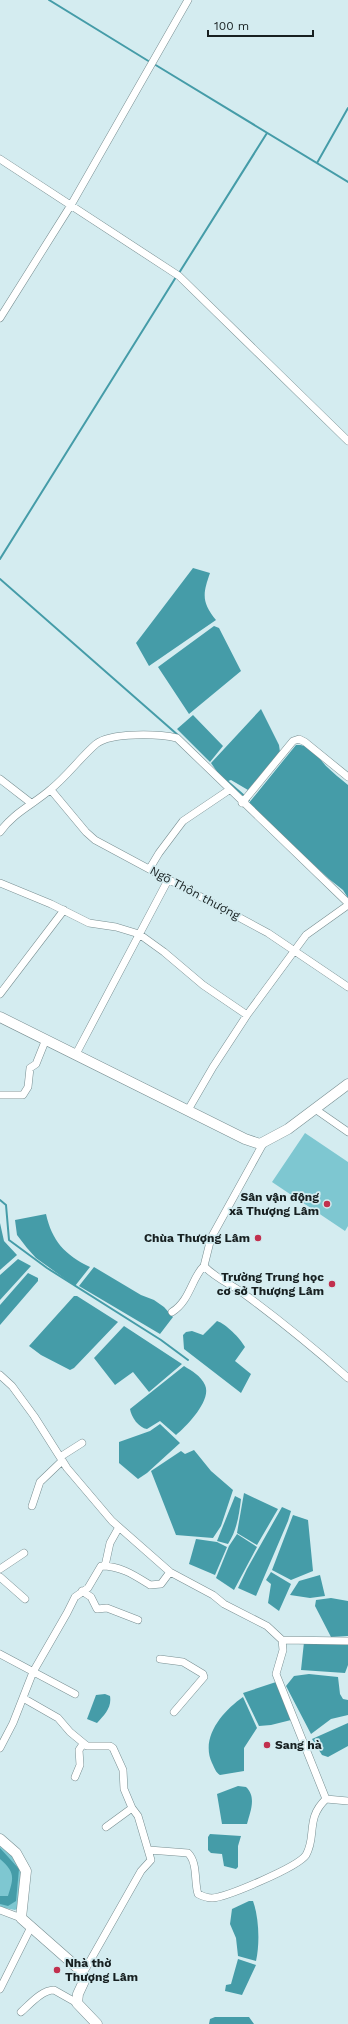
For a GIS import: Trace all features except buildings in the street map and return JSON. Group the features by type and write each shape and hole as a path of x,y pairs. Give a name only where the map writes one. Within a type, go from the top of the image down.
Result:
{"street":[{"path":"0,318 71,205 188,0"},
{"path":"0,159 179,276 348,441"},
{"path":"0,832 18,813 51,790 98,743 113,736 168,736 177,738 242,803 348,904 306,935 247,1015 213,1067 188,1110"},
{"path":"242,803 293,741 299,739 305,742 348,777"},
{"path":"0,779 31,803"},
{"name":"Ngõ Thôn thượng","path":"51,790 95,840 268,932 348,987"},
{"path":"150,868 158,853 183,821 229,790"},
{"path":"76,1054 168,880"},
{"path":"0,884 64,910 89,924 116,927 139,934 164,952 203,985 247,1015"},
{"path":"0,994 64,910"},
{"path":"0,1017 245,1139 260,1144 288,1129 348,1084"},
{"path":"0,1095 23,1095 28,1088 30,1068 36,1064 46,1039"},
{"path":"315,1109 348,1132"},
{"path":"172,1312 189,1295 200,1270 204,1266 211,1238 264,1142"},
{"path":"204,1266 210,1272 246,1295 307,1342 348,1378"},
{"path":"0,1375 12,1386 34,1416 61,1459 81,1486 119,1527 170,1572 213,1595 224,1604 267,1626 282,1640 348,1640"},
{"path":"32,1506 40,1482 61,1459 82,1443"},
{"path":"105,1566 110,1543 119,1527"},
{"path":"0,1569 24,1552"},
{"path":"0,1748 33,1672 67,1613 69,1605 82,1591 88,1588 98,1569 101,1566 105,1566 128,1571 150,1585 161,1584 170,1572"},
{"path":"0,1577 25,1599"},
{"path":"82,1591 91,1597 97,1609 107,1608 138,1620"},
{"path":"282,1640 282,1650 276,1674 326,1799"},
{"path":"0,1654 76,1694"},
{"path":"160,1658 184,1662 204,1674 204,1677 174,1712"},
{"path":"23,1698 58,1718 83,1744 91,1747 110,1746 113,1748 123,1770 124,1789 132,1808 138,1816 149,1850 151,1860 141,1871 82,1975"},
{"path":"75,1777 80,1765 79,1750 83,1744"},
{"path":"326,1799 348,1801"},
{"path":"149,1850 188,1853 191,1856 198,1894 212,1898 225,1896 290,1867 304,1857 308,1851 315,1814 326,1799"},
{"path":"106,1827 132,1808"},
{"path":"0,1839 16,1853 26,1870 21,1918"},
{"path":"0,1910 21,1918 80,1970 84,1981 78,1994 77,2003"},
{"path":"0,1989 31,1927"},
{"path":"21,2012 38,1997 50,1990 54,1990 77,2003 98,2024"}],"shaded area":[{"path":"193,568 210,573 206,586 205,597 208,608 216,620 149,666 136,643"},
{"path":"214,626 219,628 241,671 189,714 158,667"},
{"path":"261,709 279,745 280,752 248,790 231,780 228,781 222,779 211,763"},
{"path":"193,715 223,746 210,762 177,729"},
{"path":"296,745 306,746 314,751 329,769 348,785 348,898 343,890 329,879 248,804"},
{"name":"Sân vận động xã Thượng Lâm","path":"305,1133 348,1162 348,1226 345,1231 272,1182"},
{"path":"46,1214 52,1232 61,1246 73,1257 90,1267 75,1286 36,1258 17,1235 15,1220"},
{"path":"0,1223 4,1241 17,1255 0,1270"},
{"path":"18,1259 31,1266 0,1300 0,1275"},
{"path":"94,1267 164,1307 173,1317 160,1334 79,1286"},
{"path":"28,1273 38,1278 38,1281 0,1325 0,1305"},
{"path":"74,1296 77,1296 118,1322 74,1368 70,1370 41,1355 29,1346"},
{"path":"217,1321 232,1332 245,1347 235,1361 251,1374 241,1393 184,1349 183,1335 186,1332 192,1331 203,1335"},
{"path":"124,1326 182,1364 149,1392 133,1372 115,1385 94,1358"},
{"path":"184,1366 199,1376 205,1385 205,1398 202,1405 186,1426 176,1435 160,1421 147,1429 141,1427 134,1419 130,1409"},
{"path":"160,1424 180,1443 147,1473 138,1479 119,1463 119,1442 150,1431"},
{"path":"194,1450 211,1471 233,1490 221,1526 213,1538 176,1535 151,1471 181,1451 185,1454"},
{"path":"244,1493 278,1509 257,1545 237,1533"},
{"path":"235,1496 241,1499 236,1528 228,1544 217,1541"},
{"path":"282,1507 291,1511 256,1596 238,1588"},
{"path":"293,1515 308,1520 313,1571 291,1580 272,1570"},
{"path":"237,1534 257,1547 234,1590 216,1578 229,1546"},
{"path":"196,1539 217,1542 227,1547 215,1575 189,1564"},
{"path":"271,1572 291,1584 279,1611 268,1603 271,1584 266,1580"},
{"path":"320,1575 325,1596 310,1598 290,1595 299,1581"},
{"path":"331,1598 348,1601 348,1636 331,1637 315,1606 316,1600"},
{"path":"304,1642 348,1645 348,1665 345,1673 301,1670"},
{"path":"309,1674 338,1677 340,1694 343,1699 348,1700 348,1715 331,1719 311,1734 286,1686 294,1676"},
{"path":"276,1682 291,1720 271,1725 259,1726 243,1693"},
{"path":"105,1694 110,1696 110,1704 105,1714 97,1723 87,1719 96,1695"},
{"path":"243,1697 257,1728 244,1748 244,1771 220,1775 214,1768 209,1753 211,1734 221,1717"},
{"path":"348,1723 348,1746 328,1757 322,1755 312,1739"},
{"path":"238,1786 246,1787 251,1795 252,1805 247,1824 222,1824 217,1794"},
{"path":"210,1834 241,1836 238,1846 238,1867 236,1869 224,1866 222,1854 211,1853 208,1850 208,1837"},
{"path":"0,1844 22,1868 18,1908 15,1910 0,1907"},
{"path":"0,1848 19,1869 16,1901 8,1906 0,1904 0,1896 8,1896 12,1875 11,1871 0,1859"},
{"path":"249,1901 253,1901 258,1923 258,1946 256,1961 238,1956 236,1938 230,1924 232,1909"},
{"path":"238,1959 256,1965 242,1995 225,1991 226,1985 231,1984"},
{"path":"215,2017 249,2017 254,2024 209,2024 210,2019"}],"waterway":[{"path":"49,0 150,62"},
{"path":"154,64 348,182"},
{"path":"317,163 348,108"},
{"path":"179,273 267,133"},
{"path":"0,559 176,277"},
{"path":"0,579 179,736"},
{"path":"226,780 249,800"},
{"path":"0,1200 6,1205 9,1240 47,1268 161,1340 188,1360"}],"place":[{"name":"Sân vận động xã Thượng Lâm","path":"327,1204"},
{"name":"Chùa Thượng Lâm","path":"258,1238"},
{"name":"Trường Trung học cơ sở Thượng Lâm","path":"332,1284"},
{"name":"Sang hà","path":"267,1745"},
{"name":"Nhà thờ Thượng Lâm","path":"57,1970"}]}
